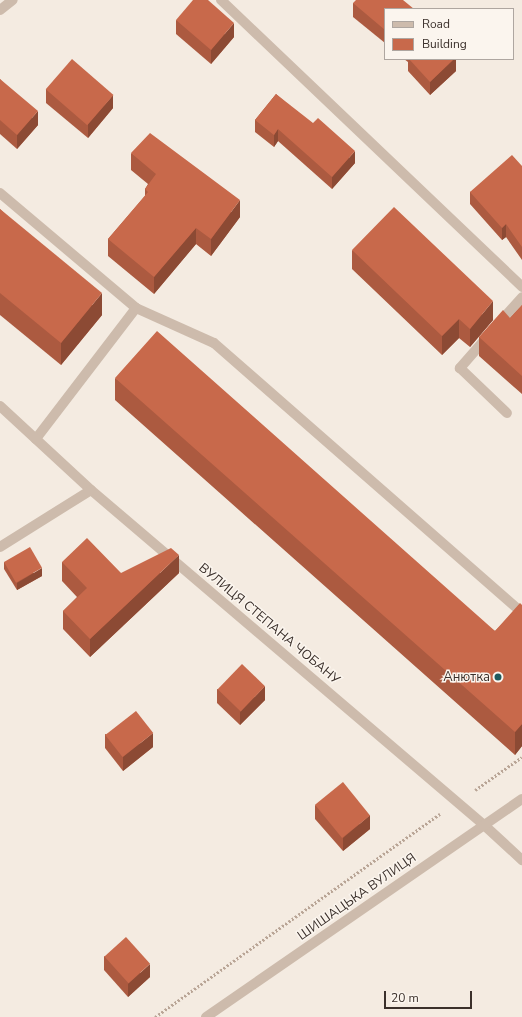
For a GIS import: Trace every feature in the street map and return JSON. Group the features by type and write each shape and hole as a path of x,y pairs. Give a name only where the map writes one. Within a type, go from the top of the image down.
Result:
{"street":[{"path":"0,10 13,0"},
{"path":"221,0 522,287"},
{"path":"0,193 136,308 214,343 522,613"},
{"path":"507,413 460,368 522,297"},
{"path":"36,439 136,308"},
{"name":"ВУЛИЦЯ СТЕПАНА ЧОБАНУ","path":"0,406 91,490 484,825 522,860"},
{"path":"0,547 91,490"},
{"name":"ШИШАЦЬКА ВУЛИЦЯ","path":"206,1017 522,798"}],"path":[{"path":"155,1017 522,757"}],"building":[{"path":"193,0 208,0 234,23 211,50 176,20"},
{"path":"356,0 403,0 413,8 384,8 384,29 353,3"},
{"path":"72,59 114,95 87,125 46,89"},
{"path":"410,60 453,60 430,82"},
{"path":"0,79 38,111 17,135 0,120"},
{"path":"276,94 313,123 318,118 355,151 332,177 278,129 274,135 255,120"},
{"path":"150,133 240,200 211,239 196,228 154,277 108,239 148,192 145,189 156,174 131,153"},
{"path":"512,155 522,166 522,247 506,224 502,228 470,192"},
{"path":"394,207 493,301 470,329 459,319 442,336 352,250"},
{"path":"0,209 102,293 61,343 0,293"},
{"path":"522,305 522,376 479,337 503,310 510,318"},
{"path":"157,331 495,631 520,603 522,605 522,724 515,732 115,378"},
{"path":"87,538 121,573 171,548 179,555 90,639 63,611 87,588 62,562"},
{"path":"30,547 42,568 16,583 4,562"},
{"path":"242,664 265,686 241,711 218,689"},
{"path":"136,711 153,733 123,757 105,735"},
{"path":"343,782 370,815 342,838 315,805"},
{"path":"126,937 150,964 129,983 104,956"}],"place":[{"name":"Анютка","path":"498,677"}]}
